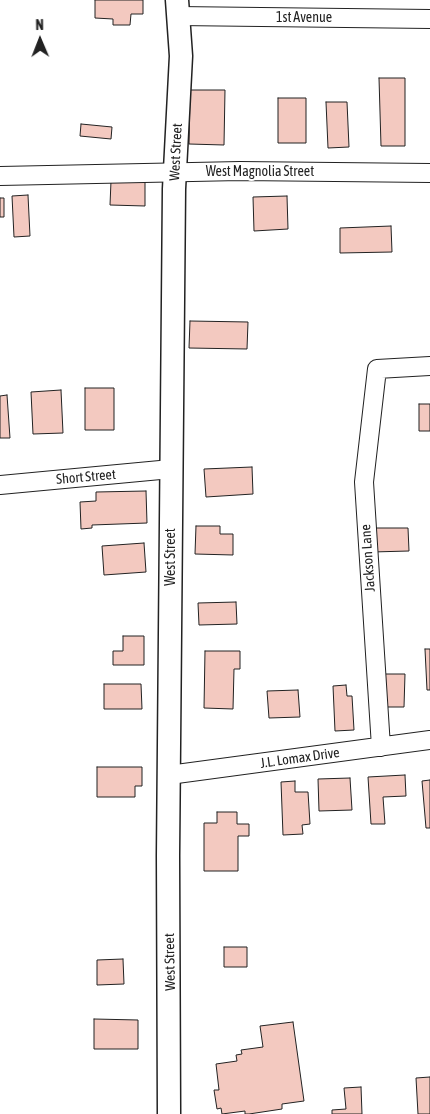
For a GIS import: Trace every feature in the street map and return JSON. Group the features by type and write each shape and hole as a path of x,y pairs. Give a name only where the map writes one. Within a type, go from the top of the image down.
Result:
{"street":[{"name":"1st Avenue","path":"177,8 430,19"},
{"name":"West Street","path":"169,1114 171,469 175,173 181,56 177,8"},
{"name":"West Magnolia Street","path":"0,176 240,171 430,173"},
{"name":"Jackson Lane","path":"381,747 364,482 377,369 430,366"},
{"name":"Short Street","path":"0,485 171,469"},
{"name":"J.L. Lomax Drive","path":"169,775 430,740"}],"building":[{"path":"95,0 143,0 143,14 131,14 130,25 113,25 113,19 95,18"},
{"path":"379,78 405,78 405,146 381,146"},
{"path":"190,90 225,90 224,145 189,144"},
{"path":"278,98 306,98 306,143 278,143"},
{"path":"326,102 347,102 349,147 328,148"},
{"path":"81,124 112,127 111,139 80,136"},
{"path":"111,181 145,182 145,206 110,205"},
{"path":"28,195 30,236 14,237 12,196"},
{"path":"287,196 288,229 254,231 253,197"},
{"path":"0,198 4,198 4,217 0,217"},
{"path":"391,226 392,252 340,253 340,228"},
{"path":"190,321 248,322 247,349 189,348"},
{"path":"85,388 114,388 114,430 85,430"},
{"path":"61,390 63,433 33,434 31,392"},
{"path":"7,395 10,438 0,438 0,396"},
{"path":"419,404 430,404 430,431 419,431"},
{"path":"252,467 253,494 206,497 204,469"},
{"path":"146,491 147,523 92,525 92,528 81,529 80,502 96,501 96,492"},
{"path":"196,526 220,526 220,534 233,534 233,555 195,554"},
{"path":"372,528 408,528 409,551 372,552"},
{"path":"144,543 146,572 104,575 102,546"},
{"path":"236,602 237,624 199,625 198,603"},
{"path":"123,636 144,636 144,665 113,665 113,651 123,651"},
{"path":"425,649 430,649 430,690 427,690"},
{"path":"205,651 240,651 240,669 234,669 233,709 204,708"},
{"path":"380,674 405,674 404,707 379,707"},
{"path":"104,684 141,684 142,709 104,709"},
{"path":"346,685 347,696 352,696 354,730 335,731 333,686"},
{"path":"298,690 300,717 269,718 267,691"},
{"path":"97,767 142,767 142,786 135,786 135,797 97,797"},
{"path":"405,775 406,796 383,797 385,824 371,824 368,777"},
{"path":"350,778 352,810 319,811 318,779"},
{"path":"430,780 430,828 426,828 422,781"},
{"path":"295,781 295,792 308,792 310,824 302,825 303,834 283,835 281,782"},
{"path":"217,812 237,812 237,824 249,824 249,836 238,836 238,871 204,871 204,823 217,823"},
{"path":"224,947 247,947 247,967 224,967"},
{"path":"123,959 124,984 97,985 97,960"},
{"path":"94,1019 138,1020 138,1049 94,1049"},
{"path":"293,1022 304,1101 282,1104 282,1109 249,1114 245,1114 245,1111 222,1114 221,1108 217,1109 214,1090 219,1090 216,1064 237,1061 236,1055 242,1054 241,1050 263,1047 260,1026"},
{"path":"430,1077 430,1114 418,1114 416,1078"},
{"path":"361,1087 362,1114 332,1114 332,1110 346,1109 344,1088"}]}
